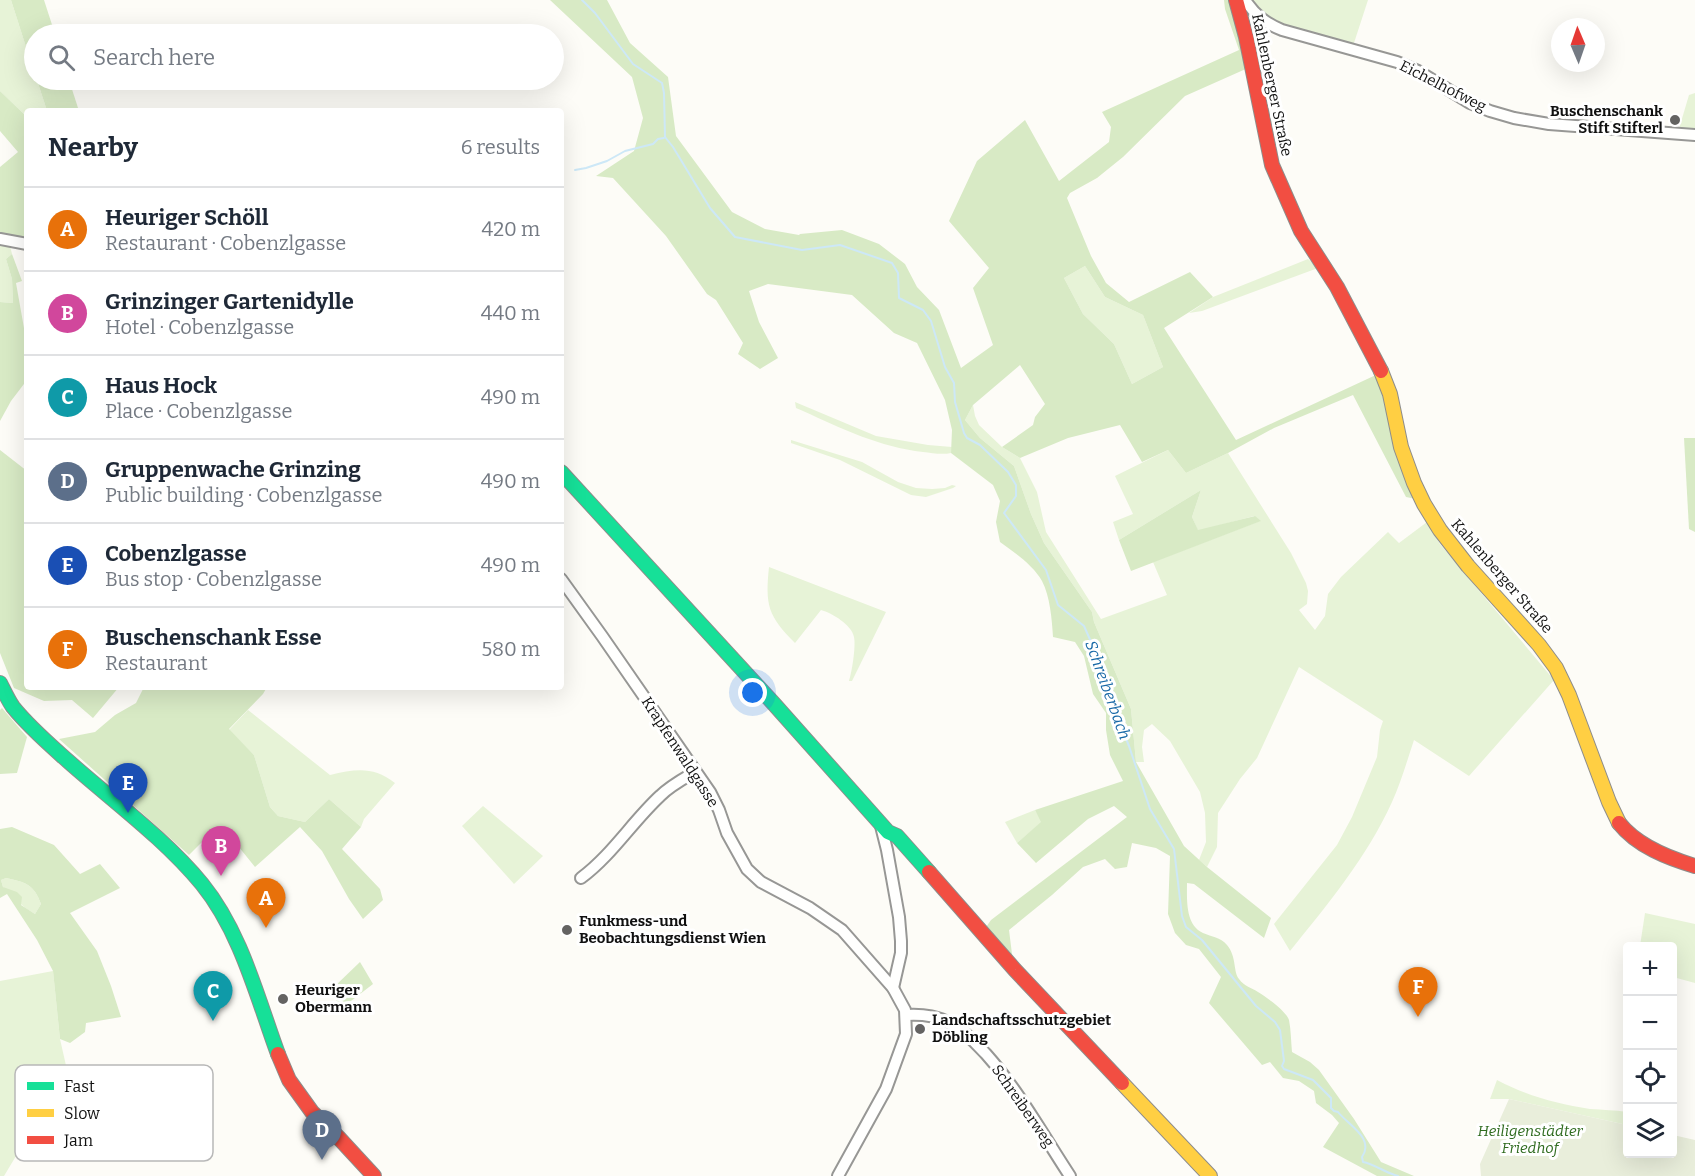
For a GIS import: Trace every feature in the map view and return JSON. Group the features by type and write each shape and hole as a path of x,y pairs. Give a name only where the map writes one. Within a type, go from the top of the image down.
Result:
{"street":[{"name":"Kahlenberger Straße","path":"1236,0 1246,37 1272,165 1301,231 1336,287 1383,375 1390,394 1401,447 1424,504 1440,530 1468,566 1539,645 1556,668 1569,695 1609,802 1620,825 1655,851 1695,866"},
{"name":"Eichelhofweg","path":"1245,0 1266,23 1282,30 1397,62 1418,71 1470,103 1514,118 1549,124 1695,135"},
{"path":"1246,37 1247,31 1253,25 1266,23"},
{"path":"0,239 24,243"},
{"path":"564,475 888,832 897,836 1015,970 1210,1176"},
{"name":"Krapfenwaldgasse","path":"564,583 715,801 727,833 747,869 761,882 810,908 842,930 893,988 906,1015"},
{"path":"0,683 12,705 26,721 160,842 212,895 235,934 289,1080 312,1112 374,1176"},
{"path":"581,878 614,847 658,797 695,772"},
{"path":"880,823 885,838 902,948 893,988"},
{"path":"838,1176 886,1089 904,1040 906,1015"},
{"name":"Schreiberweg","path":"906,1015 936,1017 955,1026 972,1039 1007,1080 1070,1176"}],"green space":[{"path":"0,0 11,0 24,41 24,90 40,90 46,108 24,108 24,114 0,91"},
{"path":"11,0 44,0 52,24 24,24 24,41"},
{"path":"550,0 607,0 630,43 668,77 676,136 732,212 765,229 799,235 842,230 879,244 905,264 917,287 939,310 961,368 993,345 973,288 989,268 949,221 977,161 1025,120 1059,181 1109,142 1111,127 1102,112 1239,50 1225,9 1224,0 1232,0 1248,68 1185,96 1123,157 1097,178 1070,193 1067,198 1091,256 1106,283 1129,302 1190,272 1213,297 1164,328 1236,440 1378,374 1416,499 1406,497 1353,395 1274,428 1186,473 1168,450 1142,462 1120,425 1068,438 1020,458 1002,447 1033,425 1035,417 1045,404 1020,365 973,405 965,420 980,438 1014,466 1044,543 1092,612 1094,622 1131,709 1136,762 1184,846 1271,918 1264,938 1194,884 1187,883 1188,911 1193,924 1203,933 1224,942 1232,954 1237,976 1241,981 1271,1001 1287,1016 1290,1024 1292,1052 1319,1070 1381,1162 1414,1176 1377,1176 1323,1147 1339,1123 1316,1103 1314,1091 1299,1081 1283,1078 1270,1062 1262,1065 1209,1003 1221,977 1199,949 1186,945 1175,933 1168,914 1170,856 1156,848 1132,843 1127,867 1115,869 1105,859 1083,867 1009,930 1013,962 984,930 991,920 1127,817 1114,806 1088,819 1036,863 1017,843 1041,822 1035,810 1123,781 1110,755 1106,713 1093,694 1084,656 1075,642 1053,637 1049,601 1042,581 1029,565 1000,542 996,522 1000,501 993,485 951,453 952,430 945,400 917,343 894,333 852,295 768,284 749,291 759,322 778,358 760,369 738,354 743,343 716,300 707,294 666,236 613,178 596,176 634,151 643,118 632,77","holes":["1085,266 1105,297 1143,315 1163,367 1132,384 1114,344 1083,314 1064,278"]},
{"path":"1251,0 1368,0 1353,46 1287,29 1269,20"},
{"path":"40,90 72,90 78,108 46,108"},
{"path":"0,91 24,114 24,239 0,234 0,167 18,152 0,131"},
{"path":"1695,93 1695,133 1678,132 1689,95"},
{"path":"0,244 10,246 12,254 6,259 12,279 13,303 0,302"},
{"path":"12,254 22,281 16,283 24,328 24,384 0,421 0,302 13,303 12,279 6,259"},
{"path":"1308,259 1318,268 1202,311 1189,313 1213,297"},
{"path":"1085,266 1105,297 1143,315 1163,367 1132,384 1114,344 1083,314 1064,278"},
{"path":"795,402 876,436 952,447 951,453 907,450 876,442 796,408"},
{"path":"973,405 979,425 1002,447 1020,458 1037,492 1046,532 1101,619 1167,595 1153,562 1260,521 1254,516 1198,531 1192,517 1201,490 1119,540 1113,522 1133,514 1115,476 1168,450 1186,473 1228,453 1291,553 1306,583 1307,604 1299,610 1315,630 1325,616 1328,594 1341,577 1388,532 1399,543 1427,522 1440,544 1554,680 1469,776 1414,740 1395,794 1371,842 1346,879 1290,951 1274,924 1337,845 1352,817 1377,757 1383,721 1299,667 1257,758 1218,813 1217,847 1207,867 1199,860 1206,842 1205,813 1200,792 1170,741 1152,724 1144,730 1142,747 1144,762 1136,762 1131,709 1094,622 1092,612 1044,543 1014,466 980,438 965,420"},
{"path":"1684,438 1695,438 1695,532 1689,529"},
{"path":"791,440 862,462 898,482 916,488 956,486 926,497 911,495 840,460 791,443"},
{"path":"0,450 24,469 24,690 116,690 93,718 72,700 44,701 14,688 0,653"},
{"path":"1201,490 1192,517 1198,530 1255,516 1261,521 1131,571 1119,540"},
{"path":"769,567 886,612 852,681 849,681 854,637 850,628 836,617 821,610 795,643 779,625 770,609 768,601"},
{"path":"142,690 265,690 229,729 254,755 270,807 278,816 305,822 329,799 361,827 342,849 380,889 383,900 363,919 322,851 300,827 255,867 230,836 210,834 189,855 59,739 95,732 115,715 136,703"},
{"path":"2,708 27,737 17,773 0,774 0,710"},
{"path":"248,710 330,775 364,770 372,771 395,783 364,819 361,827 329,799 305,822 278,816 270,807 254,755 229,730"},
{"path":"483,806 543,856 514,884 462,826"},
{"path":"1035,810 1042,822 1017,843 1005,822"},
{"path":"12,827 54,845 80,874 100,864 120,888 70,913 97,951 121,1017 86,1023 85,1032 70,1043 60,1039 53,971 37,940 7,894 0,898 0,829","holes":["6,878 32,888 41,904 35,914 21,905 22,897 17,892 3,887 1,880"]},
{"path":"6,878 32,888 41,904 35,914 19,903 3,887 1,880"},
{"path":"1645,913 1695,924 1695,983 1677,978 1677,942 1641,942"},
{"path":"360,962 373,984 338,1011 334,987"},
{"path":"53,971 60,1039 66,1065 15,1065 15,1158 4,1176 0,1176 0,981"},
{"path":"1497,1080 1520,1091 1554,1102 1590,1109 1623,1111 1623,1124 1509,1099 1490,1099"},
{"name":"Heiligenstädter Friedhof","path":"1509,1099 1623,1124 1623,1158 1677,1158 1677,1136 1695,1140 1695,1176 1481,1176 1480,1164"}],"waterway":[{"name":"Schreiberbach","path":"582,0 595,13 633,64 662,83 665,137 710,208 735,237 802,250 840,245 892,263 898,273 899,298 923,310 931,321 945,367 954,383 955,402 964,433 1008,472 1016,485 1016,496 1004,513 1046,570 1058,605 1084,626 1096,653 1111,702 1129,746 1150,809 1174,849 1182,916 1186,927 1202,940 1256,1006 1275,1022 1280,1030 1284,1069 1313,1080 1331,1098 1331,1108 1359,1132 1365,1144 1363,1162 1398,1176"},
{"path":"575,170 607,161 625,151 653,144 658,139 664,138"}],"traffic: fast":[{"path":"564,475 888,832 897,836 929,872"},
{"path":"0,683 13,707 32,728 155,835 202,884 216,903 238,944 278,1054"}],"traffic: slow":[{"path":"1381,371 1390,394 1401,447 1424,504 1440,530 1468,566 1539,645 1556,668 1569,695 1619,823"},
{"path":"1122,1083 1210,1176"}],"traffic: jam":[{"path":"1236,0 1246,37 1272,165 1301,231 1337,287 1381,371"},
{"path":"1619,823 1644,845 1695,866"},
{"path":"929,872 1015,970 1122,1083"},
{"path":"278,1054 289,1080 312,1112 374,1176"}],"place":[{"name":"Buschenschank Stift Stifterl","path":"1675,120"},
{"name":"Cobenzlgasse","path":"128,813"},
{"name":"Grinzinger Gartenidylle","path":"221,876"},
{"name":"Heuriger Schöll","path":"266,928"},
{"name":"Funkmess-und Beobachtungsdienst Wien","path":"567,930"},
{"name":"Heuriger Obermann","path":"283,999"},
{"name":"Buschenschank Esse","path":"1418,1017"},
{"name":"Haus Hock","path":"213,1021"},
{"name":"Landschaftsschutzgebiet Döbling","path":"920,1029"},
{"name":"Gruppenwache Grinzing","path":"322,1160"}]}
